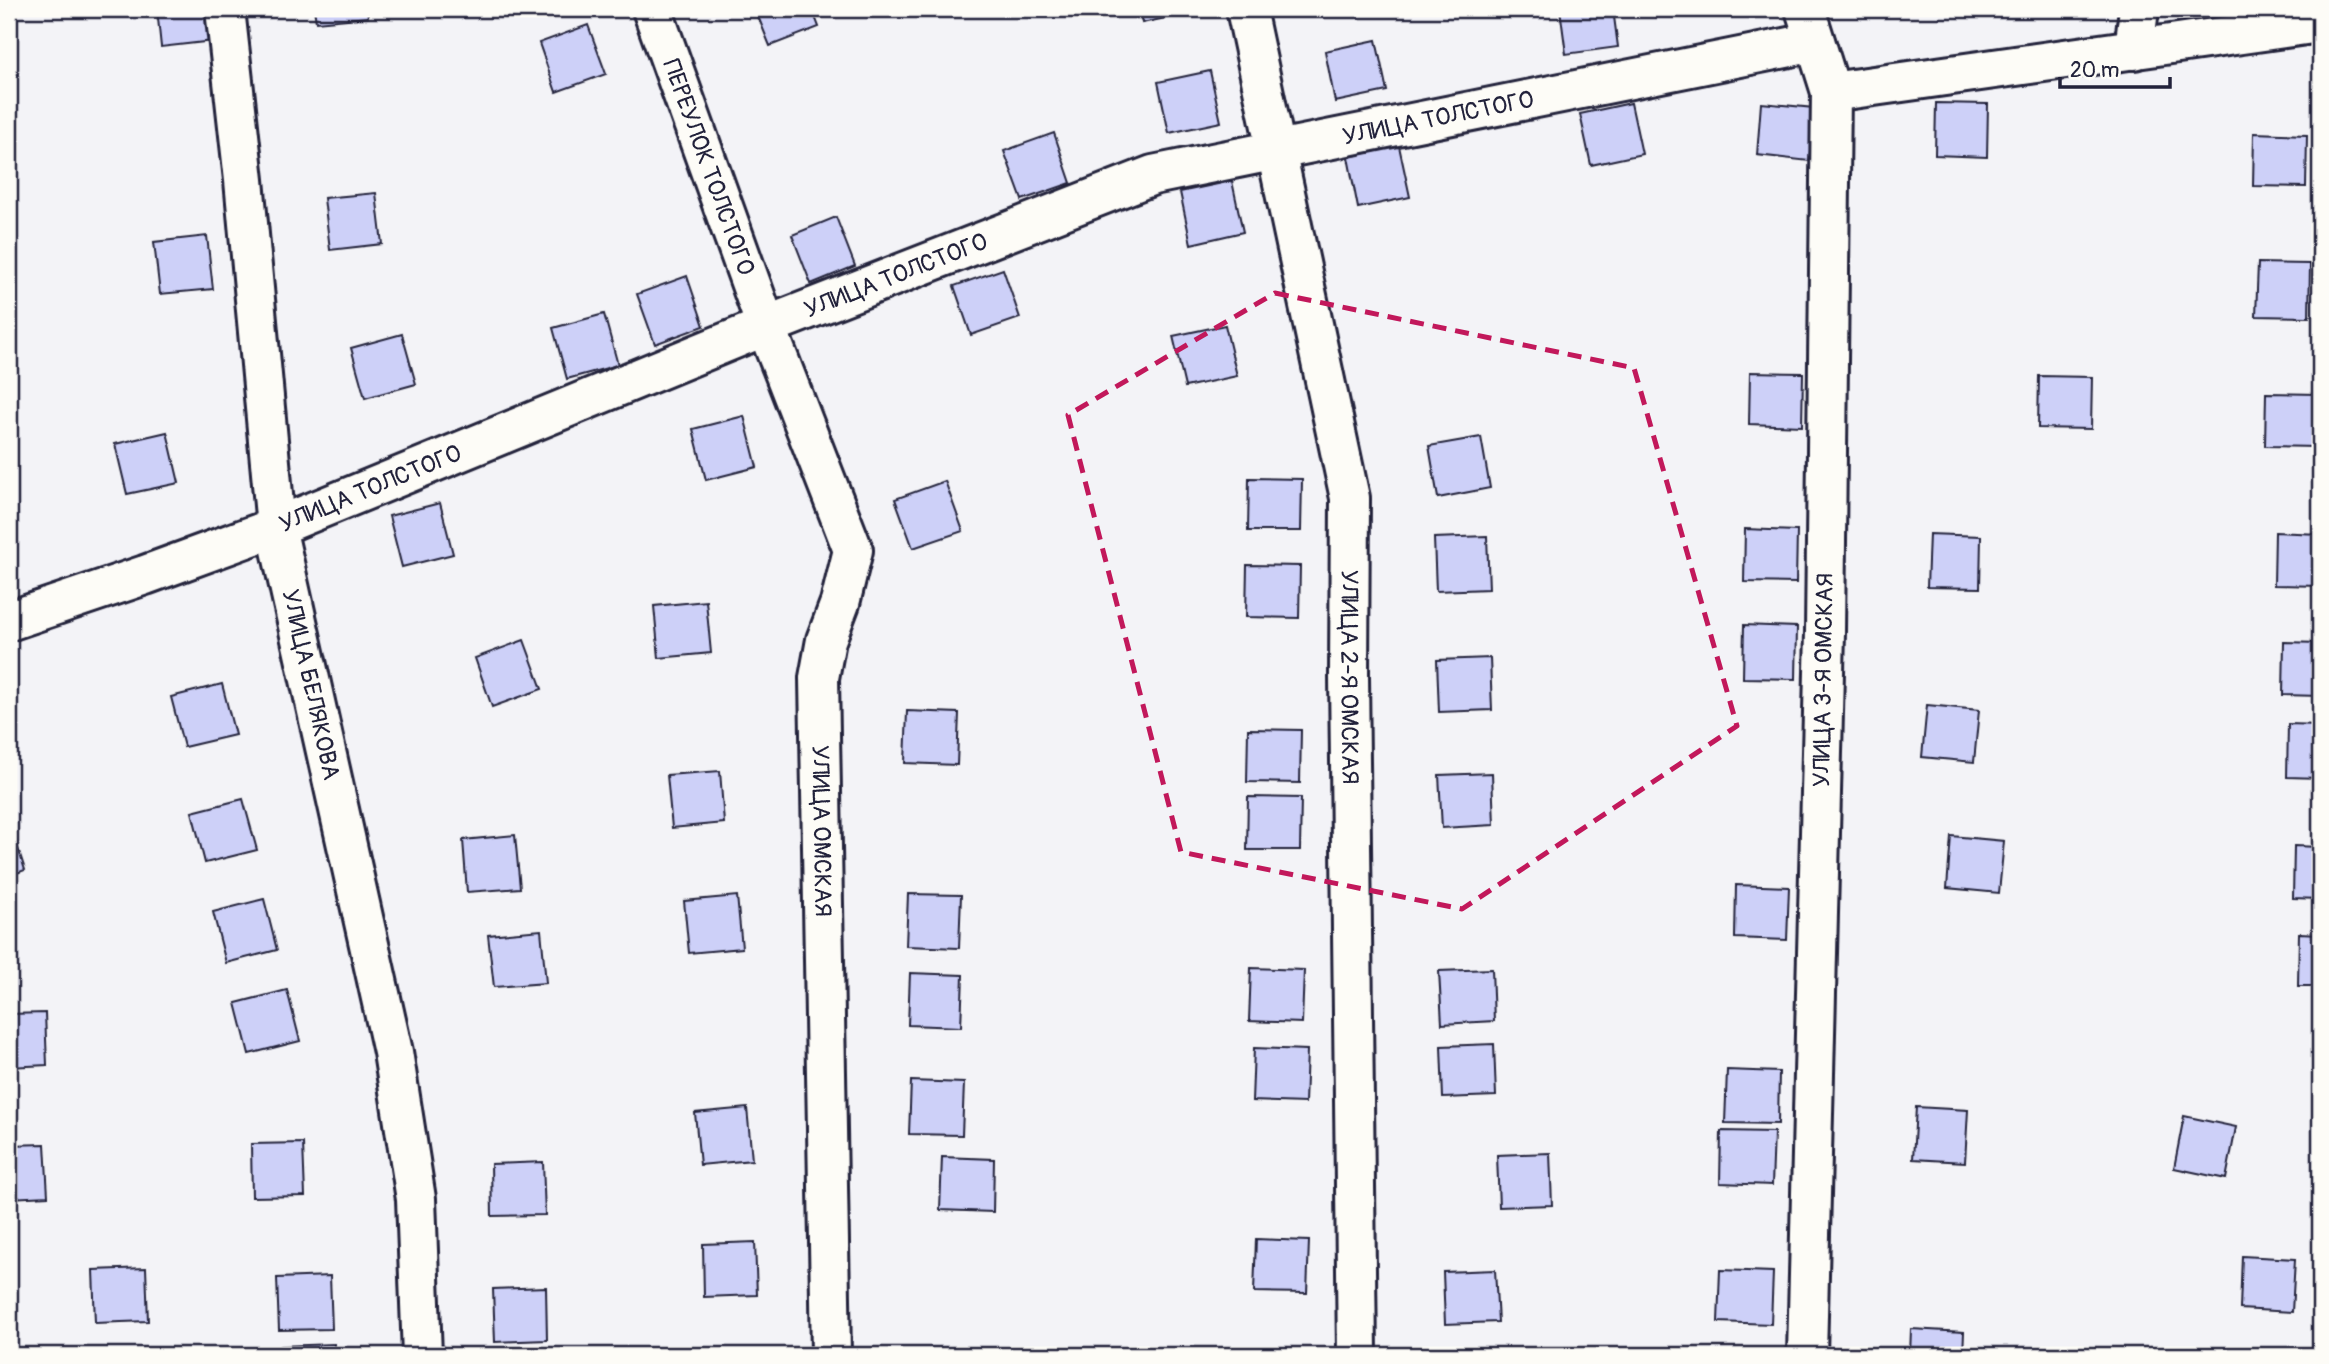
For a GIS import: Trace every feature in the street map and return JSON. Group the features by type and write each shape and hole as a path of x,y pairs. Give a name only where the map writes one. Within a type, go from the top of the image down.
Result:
{"street":[{"name":"УЛИЦА БЕЛЯКОВА","path":"225,9 244,180 276,527 393,1052 416,1199 422,1355"},
{"name":"ПЕРЕУЛОК ТОЛСТОГО","path":"652,9 766,326"},
{"name":"УЛИЦА 2-Я ОМСКАЯ","path":"1246,9 1350,498 1349,676 1357,1355"},
{"path":"2134,50 2139,9"},
{"path":"1832,92 2320,23"},
{"name":"УЛИЦА ТОЛСТОГО","path":"9,621 276,527 766,326 1153,176 1810,26"},
{"name":"УЛИЦА 3-Я ОМСКАЯ","path":"1807,1355 1825,632 1832,92 1810,26"},
{"name":"УЛИЦА ОМСКАЯ","path":"766,326 853,550 840,603 826,640 819,678 831,1355"}],"highlighted area":[{"path":"1275,293 1634,368 1737,726 1462,909 1181,852 1068,415"}],"building":[{"path":"157,9 210,9 213,41 161,47"},
{"path":"314,9 367,9 368,17 316,22"},
{"path":"755,9 812,9 819,27 770,46"},
{"path":"1139,9 1193,9 1194,12 1142,23"},
{"path":"1560,9 1613,9 1618,47 1566,54"},
{"path":"1717,9 1746,9 1719,17"},
{"path":"588,25 606,74 556,92 539,43"},
{"path":"1376,40 1387,91 1335,102 1325,51"},
{"path":"1210,71 1221,122 1169,133 1158,82"},
{"path":"1631,103 1642,154 1591,165 1580,114"},
{"path":"1761,103 1814,108 1809,161 1757,155"},
{"path":"1936,103 1988,104 1987,157 1935,155"},
{"path":"1054,133 1071,183 1022,200 1004,151"},
{"path":"2254,133 2307,135 2306,187 2253,186"},
{"path":"1399,146 1410,197 1358,208 1348,157"},
{"path":"1232,181 1243,232 1191,244 1180,192"},
{"path":"376,193 382,244 330,250 324,198"},
{"path":"836,217 855,266 811,284 792,235"},
{"path":"207,236 213,289 160,294 154,242"},
{"path":"2258,263 2310,264 2309,317 2256,316"},
{"path":"1003,269 1020,318 971,335 954,286"},
{"path":"687,276 704,326 655,344 637,294"},
{"path":"604,314 618,365 567,379 553,328"},
{"path":"1225,325 1237,376 1185,387 1173,336"},
{"path":"402,334 416,384 365,398 351,348"},
{"path":"1750,372 1803,373 1802,426 1749,424"},
{"path":"2039,376 2092,377 2091,429 2038,428"},
{"path":"2266,393 2318,394 2317,447 2265,446"},
{"path":"744,416 757,467 706,480 693,429"},
{"path":"167,432 179,483 127,494 115,444"},
{"path":"1481,437 1490,488 1438,498 1429,446"},
{"path":"1249,478 1302,479 1301,531 1248,531"},
{"path":"945,481 963,531 913,548 895,499"},
{"path":"440,503 453,554 402,567 389,516"},
{"path":"1745,529 1797,531 1796,583 1744,582"},
{"path":"2275,532 2320,534 2320,586 2274,585"},
{"path":"1929,534 1981,536 1980,588 1927,587"},
{"path":"1487,536 1489,589 1436,591 1434,538"},
{"path":"1247,565 1300,566 1299,618 1246,617"},
{"path":"706,601 711,653 659,658 654,606"},
{"path":"1744,625 1797,627 1796,679 1743,678"},
{"path":"524,640 542,689 492,707 475,658"},
{"path":"2284,642 2320,643 2320,696 2283,695"},
{"path":"1490,658 1492,710 1439,712 1437,660"},
{"path":"222,684 235,735 184,747 171,697"},
{"path":"1927,705 1979,710 1974,762 1922,757"},
{"path":"907,711 959,713 957,765 905,763"},
{"path":"2288,724 2320,725 2320,778 2287,777"},
{"path":"1248,729 1301,730 1300,783 1247,782"},
{"path":"720,771 724,823 672,828 667,775"},
{"path":"1492,773 1494,825 1442,828 1439,775"},
{"path":"1248,797 1301,798 1300,850 1247,850"},
{"path":"243,799 257,850 205,863 192,812"},
{"path":"9,820 25,870 9,876"},
{"path":"515,835 520,888 467,892 463,840"},
{"path":"1951,836 2004,841 1999,893 1947,888"},
{"path":"2294,846 2320,847 2320,899 2293,898"},
{"path":"1736,885 1789,887 1787,940 1735,938"},
{"path":"908,894 961,895 959,948 906,946"},
{"path":"737,896 742,948 689,953 684,901"},
{"path":"264,899 277,950 226,963 213,912"},
{"path":"541,930 546,983 494,987 488,935"},
{"path":"2299,933 2320,934 2320,986 2298,986"},
{"path":"1251,968 1304,970 1302,1023 1249,1021"},
{"path":"1492,969 1494,1021 1442,1024 1439,971"},
{"path":"910,973 963,975 961,1027 908,1025"},
{"path":"287,990 300,1041 249,1054 236,1003"},
{"path":"45,1013 47,1065 9,1067 9,1014"},
{"path":"1494,1044 1496,1096 1443,1098 1441,1046"},
{"path":"1254,1048 1307,1050 1305,1103 1252,1101"},
{"path":"1727,1070 1779,1072 1778,1124 1725,1123"},
{"path":"911,1081 964,1083 962,1135 909,1134"},
{"path":"1916,1107 1968,1110 1965,1162 1913,1159"},
{"path":"747,1108 752,1160 700,1165 695,1113"},
{"path":"2184,1116 2236,1127 2226,1179 2174,1168"},
{"path":"1721,1131 1774,1132 1772,1185 1720,1183"},
{"path":"303,1143 305,1196 252,1197 251,1144"},
{"path":"45,1144 48,1196 9,1198 9,1145"},
{"path":"1550,1153 1552,1205 1499,1207 1497,1155"},
{"path":"942,1157 994,1159 993,1212 940,1210"},
{"path":"543,1162 545,1215 492,1216 491,1164"},
{"path":"1256,1239 1309,1241 1307,1293 1254,1292"},
{"path":"755,1242 757,1295 704,1297 703,1244"},
{"path":"2242,1256 2295,1259 2292,1312 2240,1309"},
{"path":"146,1268 148,1321 95,1323 93,1270"},
{"path":"1495,1270 1498,1322 1445,1324 1443,1272"},
{"path":"1720,1270 1773,1272 1771,1324 1718,1322"},
{"path":"330,1276 332,1329 279,1330 277,1278"},
{"path":"546,1287 547,1340 495,1342 493,1289"},
{"path":"1911,1329 1964,1332 1963,1355 1910,1355"},
{"path":"334,1344 334,1355 281,1355 281,1346"}]}
